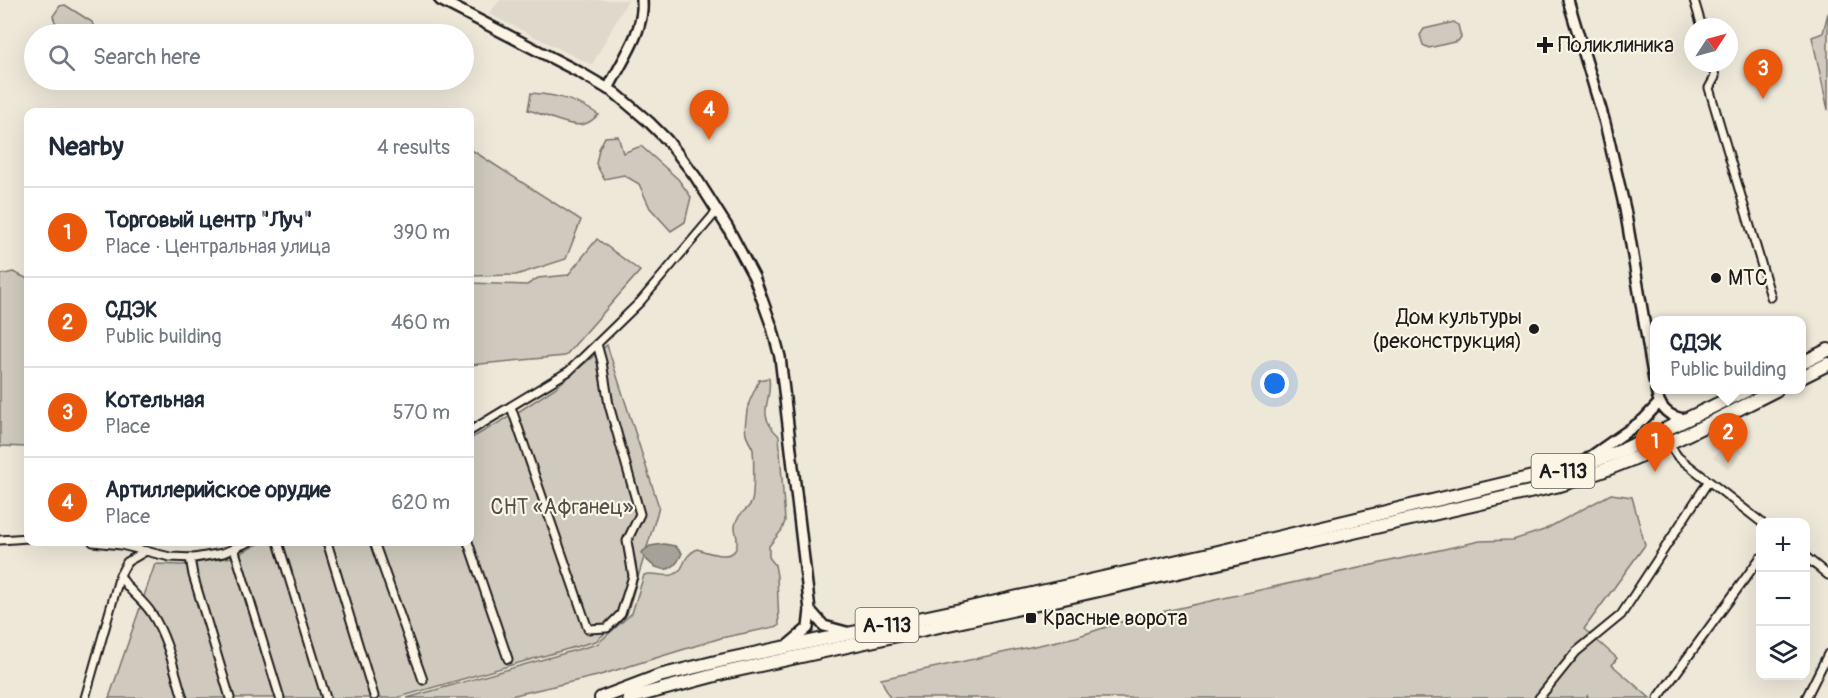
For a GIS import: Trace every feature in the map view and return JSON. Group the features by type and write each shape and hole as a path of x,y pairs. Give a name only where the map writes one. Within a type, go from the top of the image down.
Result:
{"highway":[{"path":"1806,361 1828,350"},
{"path":"1806,375 1828,364"},
{"name":"А-113","path":"601,698 659,676 1229,549 1569,469 1621,451 1738,394"},
{"name":"А-113","path":"629,698 723,673 1560,485 1614,468 1768,394"}],"street":[{"path":"441,0 608,89 641,115 667,140 695,176 754,276 777,344 782,372 810,610 808,628 787,646"},
{"path":"608,89 639,27 643,11 642,0"},
{"path":"1568,0 1605,123 1622,198 1650,357"},
{"path":"1694,0 1699,18"},
{"path":"1714,72 1715,77 1710,88 1771,297"},
{"path":"474,429 569,371 640,302 717,211"},
{"path":"511,407 588,629 607,628 621,614 633,576 627,541 640,514 609,405 597,344"},
{"path":"1657,394 1659,403 1671,416 1685,419"},
{"path":"1569,469 1643,420 1659,403"},
{"path":"1668,443 1678,457 1756,518"},
{"path":"1539,698 1576,652 1621,615 1708,482"},
{"path":"0,540 24,538"},
{"path":"125,546 170,558 190,558 223,553 239,546"},
{"path":"279,546 326,698"},
{"path":"328,546 374,696"},
{"path":"375,546 423,680"},
{"path":"469,546 508,659"},
{"path":"234,548 280,698"},
{"path":"85,698 120,574 127,562 146,551"},
{"path":"190,558 230,698"},
{"path":"1810,560 1828,574"},
{"path":"1658,698 1756,565"},
{"path":"120,574 125,586 144,602 161,631 183,698"},
{"path":"810,610 824,626 850,633"},
{"path":"1806,698 1828,654"}],"shaded area":[{"path":"500,0 628,0 592,65 489,14"},
{"path":"1731,441 1743,452 1729,469 1713,457"},
{"path":"664,544 675,546 682,553 678,561 668,569 657,568 641,553 650,546"}],"green space":[{"path":"65,5 93,24 58,24 53,16 60,6"},
{"path":"1828,13 1828,110 1812,37 1823,33"},
{"path":"1454,22 1458,25 1461,37 1458,41 1429,48 1423,45 1420,35 1424,29"},
{"path":"531,93 566,99 599,115 581,125 558,120 528,110"},
{"path":"618,136 623,153 641,146 678,179 691,197 685,222 671,231 650,208 639,184 624,175 604,179 596,164 599,149 605,137"},
{"path":"474,152 581,220 566,259 516,275 474,276"},
{"path":"597,239 640,271 565,356 474,365 474,283 527,285 538,278 568,275"},
{"path":"13,272 24,277 24,447 0,446 0,275"},
{"name":"СНТ «Афганец»","path":"607,345 659,507 627,614 596,641 396,698 109,698 155,564 182,565 232,557 255,546 474,546 474,437 555,388"},
{"path":"769,378 766,414 767,420 779,436 785,521 782,530 769,546 769,557 775,565 777,576 779,626 721,638 597,676 502,698 407,698 597,644 632,613 644,575 674,574 681,569 686,558 697,549 722,555 733,552 737,538 736,522 751,504 753,497 753,450 745,428 748,408 759,380"},
{"path":"1611,494 1632,497 1645,545 1584,629 1617,658 1612,665 1650,698 1587,698 1588,695 1586,698 890,698 881,679 1076,637 1130,619 1480,541 1513,540 1544,530"}],"place":[{"name":"Поликлиника","path":"1545,45"},
{"name":"Котельная","path":"1763,99"},
{"name":"Артиллерийское орудие","path":"709,140"},
{"name":"МТС","path":"1716,278"},
{"name":"Дом культуры (реконструкция)","path":"1534,329"},
{"name":"СДЭК","path":"1728,463"},
{"name":"Торговый центр \"Луч\"","path":"1655,472"},
{"name":"Красные ворота","path":"1031,618"}]}
